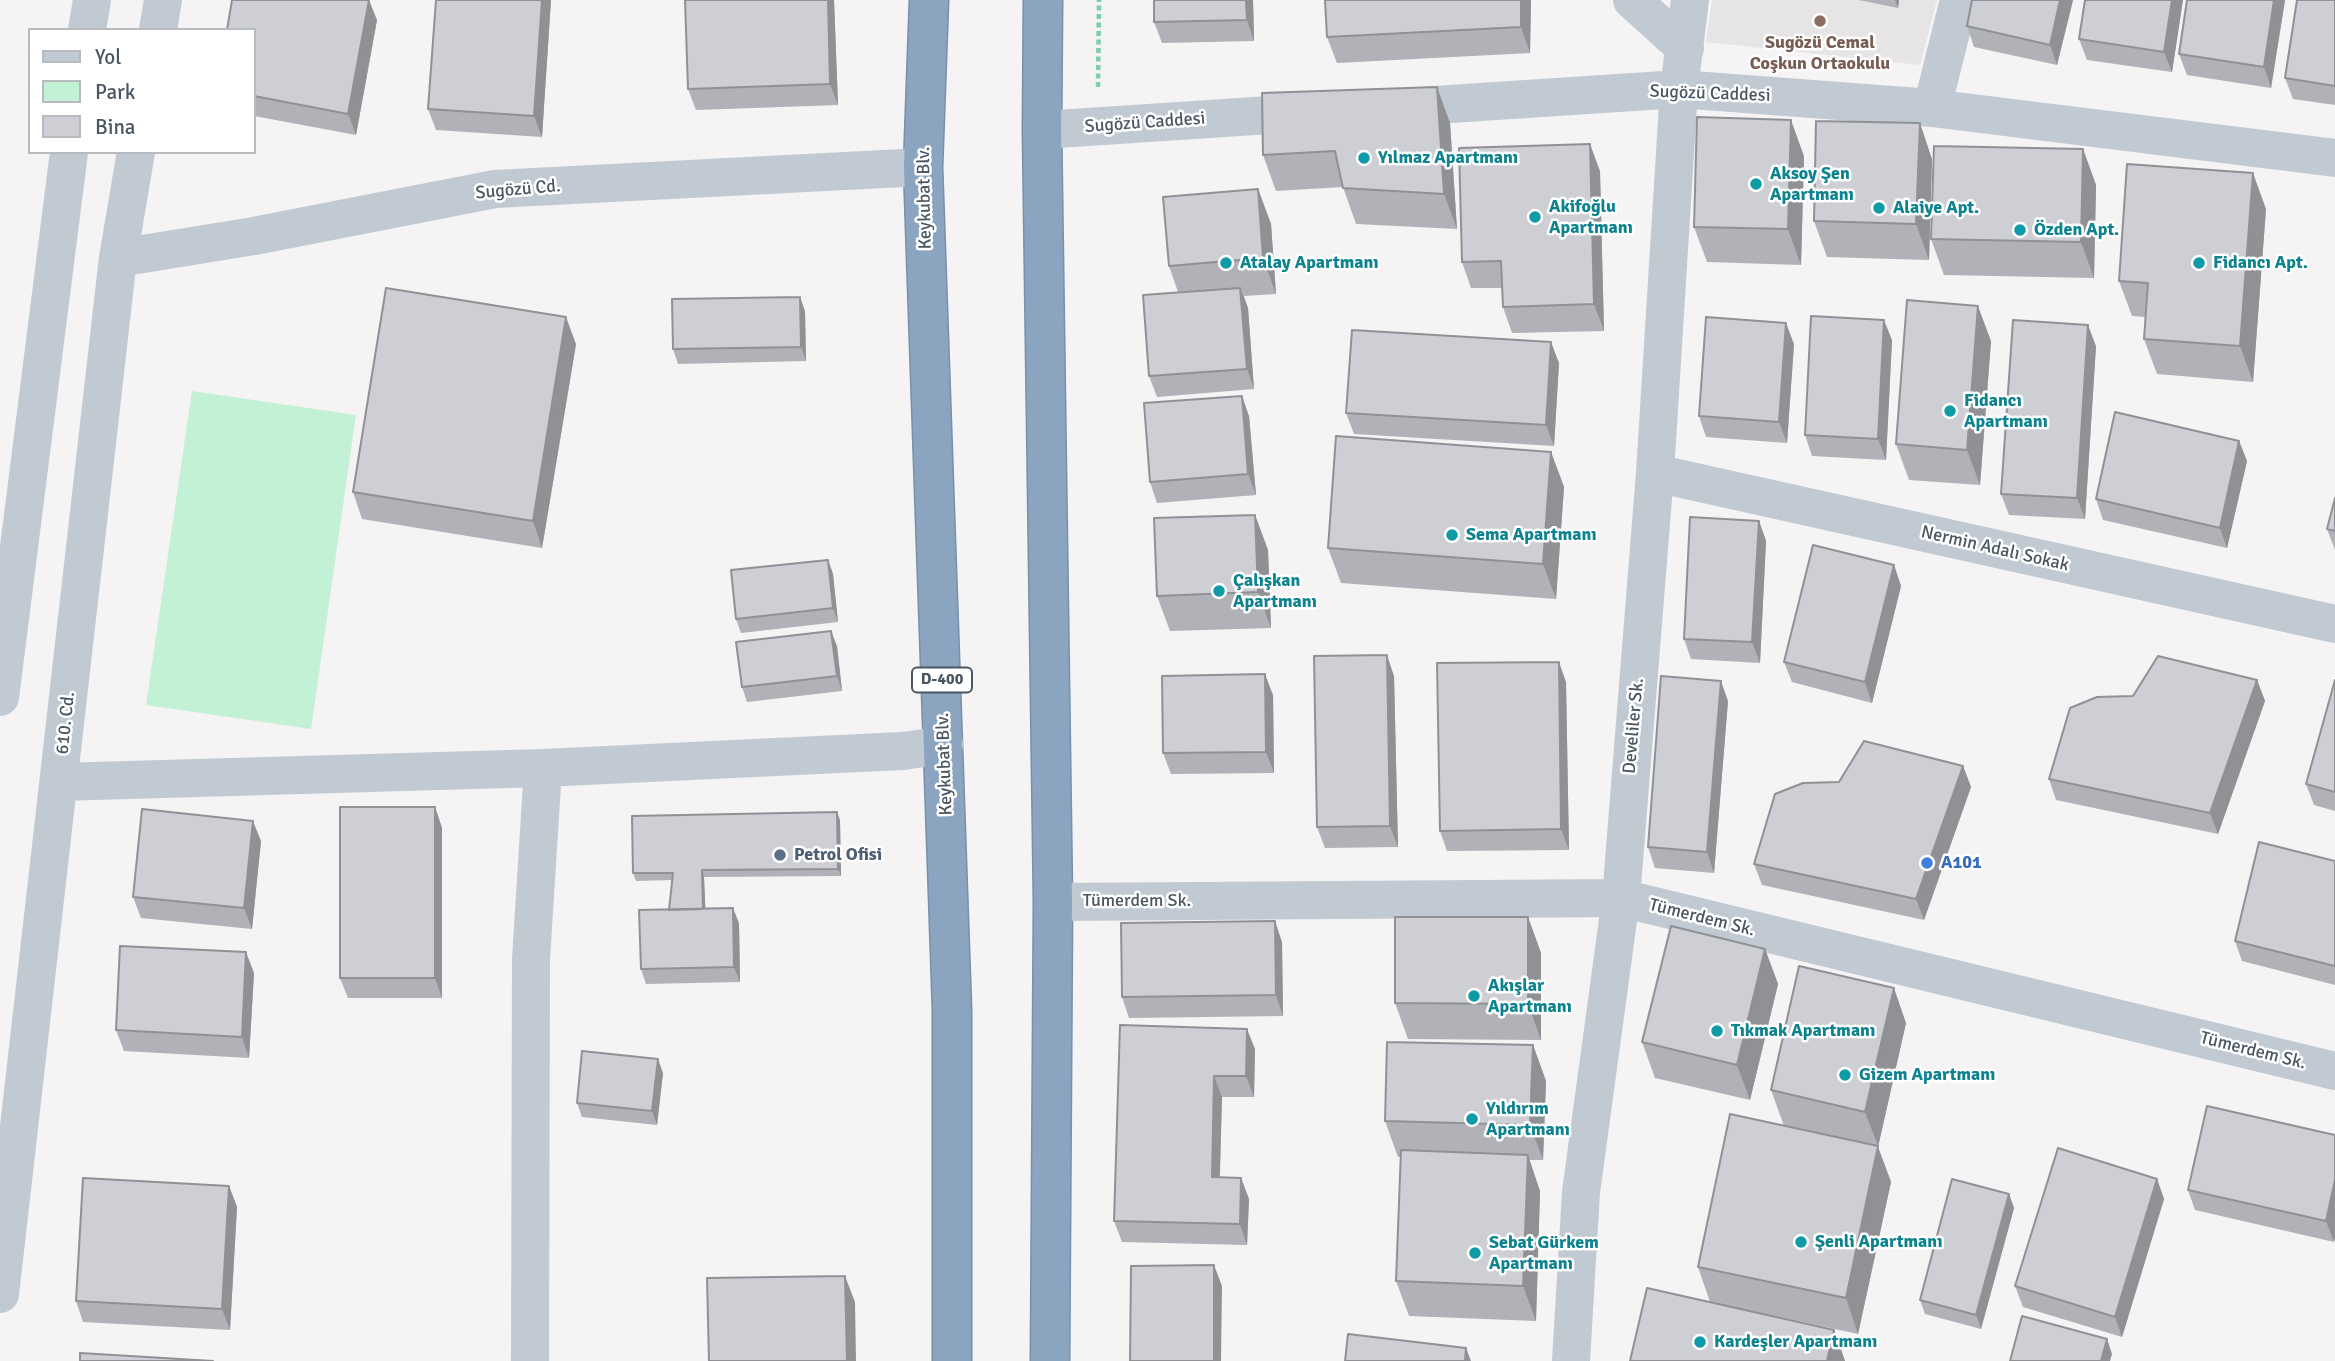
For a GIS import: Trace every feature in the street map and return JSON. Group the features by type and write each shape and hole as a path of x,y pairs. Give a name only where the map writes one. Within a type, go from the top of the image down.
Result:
{"highway":[{"name":"Keykubat Blv.","path":"929,0 923,167 952,1010 952,1361"},
{"path":"1043,0 1042,130 1054,902 1051,1361"}],"street":[{"path":"88,28 92,0"},
{"path":"158,28 163,0"},
{"path":"1632,0 1685,47"},
{"name":"Develiler Sk.","path":"1571,1361 1581,1192 1621,898 1655,473 1679,89 1690,0"},
{"path":"1932,108 1958,0"},
{"name":"Sugözü Caddesi","path":"1042,130 1679,89 1932,108 2335,158"},
{"path":"0,697 69,154"},
{"name":"610. Cd.","path":"0,1294 118,258 136,154"},
{"name":"Sugözü Cd.","path":"118,258 254,236 495,189 923,167"},
{"name":"Nermin Adalı Sokak","path":"1655,473 2335,624"},
{"path":"59,782 543,768 904,751 944,746"},
{"path":"530,1361 531,959 543,768"},
{"name":"Tümerdem Sk.","path":"1054,902 1621,898 2335,1070"}],"path":[{"path":"1097,126 1099,0"}],"shaded area":[{"name":"Sugözü Cemal Coşkun Ortaokulu","path":"1712,0 1937,0 1920,65 1706,42"}],"green space":[{"path":"192,391 356,415 311,729 146,705"}],"building":[{"path":"232,0 369,0 348,114 256,96 256,28 227,28"},
{"path":"436,0 542,0 534,116 428,109"},
{"path":"685,0 828,0 830,84 688,89"},
{"path":"1154,0 1246,0 1247,20 1154,22"},
{"path":"1325,0 1521,0 1521,27 1327,37"},
{"path":"1972,0 2060,0 2050,45 1967,26"},
{"path":"2085,0 2172,0 2164,52 2079,39"},
{"path":"2187,0 2274,0 2264,67 2179,54"},
{"path":"2297,0 2335,0 2335,86 2285,78"},
{"path":"1437,87 1444,194 1343,188 1335,151 1263,155 1262,93"},
{"path":"1697,117 1791,120 1788,229 1694,227"},
{"path":"1816,121 1920,123 1916,224 1814,221"},
{"name":"Akifoğlu Apartmanı","path":"1590,144 1594,304 1503,307 1501,261 1462,262 1459,148"},
{"path":"1934,146 2083,149 2081,242 1931,239"},
{"name":"Fidancı Apt.","path":"2127,164 2253,173 2240,346 2144,339 2148,283 2119,281"},
{"path":"1258,189 1263,258 1169,266 1163,197"},
{"path":"386,288 566,317 533,521 353,492"},
{"path":"1240,288 1247,369 1149,376 1143,295"},
{"path":"800,297 801,347 673,349 672,299"},
{"path":"1907,300 1978,306 1967,450 1896,444"},
{"path":"1811,316 1884,320 1878,439 1805,435"},
{"path":"1706,317 1786,323 1779,422 1699,416"},
{"path":"2013,320 2088,325 2077,498 2001,494"},
{"path":"1352,330 1551,342 1546,425 1346,413"},
{"path":"1242,396 1248,474 1150,482 1144,403"},
{"path":"2115,412 2239,441 2220,528 2096,499"},
{"name":"Sema Apartmanı","path":"1336,436 1551,452 1543,564 1328,548"},
{"path":"2335,498 2335,531 2327,529"},
{"path":"1255,515 1258,592 1157,596 1154,518"},
{"path":"1690,517 1759,521 1752,642 1684,639"},
{"path":"1813,545 1894,565 1865,682 1784,662"},
{"path":"828,560 833,608 736,619 731,570"},
{"path":"831,631 837,676 742,687 736,642"},
{"path":"1387,655 1390,826 1317,827 1314,656"},
{"path":"2158,656 2257,680 2210,813 2049,779 2070,708 2097,697 2133,696"},
{"path":"1559,662 1561,829 1440,831 1437,663"},
{"path":"1265,674 1266,752 1163,753 1162,676"},
{"path":"1661,676 1721,681 1707,852 1648,847"},
{"path":"2335,680 2335,792 2306,784"},
{"path":"1864,741 1963,766 1916,899 1754,864 1775,794 1803,783 1839,782"},
{"path":"340,807 435,807 435,978 340,978"},
{"path":"142,809 253,821 244,908 133,897"},
{"path":"837,812 838,869 702,870 703,909 669,910 673,873 633,873 632,816"},
{"path":"2259,842 2335,861 2335,966 2235,941"},
{"path":"733,908 734,967 641,969 639,910"},
{"path":"1395,917 1528,917 1528,1004 1395,1003"},
{"path":"1275,921 1276,995 1122,997 1121,923"},
{"path":"1671,926 1765,949 1737,1065 1642,1042"},
{"path":"120,946 246,952 242,1037 116,1030"},
{"path":"1799,966 1894,988 1865,1112 1771,1090"},
{"path":"1120,1025 1247,1029 1246,1076 1214,1076 1212,1177 1241,1178 1240,1224 1114,1221"},
{"path":"1387,1042 1533,1045 1530,1125 1385,1121"},
{"path":"582,1051 658,1059 652,1111 577,1103"},
{"path":"2207,1106 2335,1135 2335,1180 2326,1221 2188,1190"},
{"name":"Şenli Apartmanı","path":"1730,1114 1878,1146 1846,1298 1698,1267"},
{"path":"2058,1148 2157,1179 2115,1317 2015,1286"},
{"name":"Sebat Gürkem Apartmanı","path":"1401,1150 1528,1155 1523,1286 1396,1281"},
{"path":"83,1178 229,1186 222,1309 76,1301"},
{"path":"1952,1179 2009,1194 1976,1315 1920,1300"},
{"path":"1214,1265 1214,1361 1130,1361 1131,1266"},
{"path":"845,1276 847,1361 709,1361 707,1278"},
{"path":"1647,1288 1834,1330 1827,1361 1630,1361"},
{"path":"2022,1316 2107,1339 2101,1361 2010,1361"},
{"path":"1348,1334 1466,1348 1465,1361 1345,1361"},
{"path":"80,1353 213,1361 80,1361"}],"place":[{"name":"Sugözü Cemal Coşkun Ortaokulu","path":"1820,21"},
{"name":"Yılmaz Apartmanı","path":"1364,158"},
{"name":"Aksoy Şen Apartmanı","path":"1756,184"},
{"name":"Alaiye Apt.","path":"1879,208"},
{"name":"Akifoğlu Apartmanı","path":"1535,217"},
{"name":"Özden Apt.","path":"2020,230"},
{"name":"Atalay Apartmanı","path":"1226,263"},
{"name":"Fidancı Apt.","path":"2199,263"},
{"name":"Fidancı Apartmanı","path":"1950,411"},
{"name":"Sema Apartmanı","path":"1452,535"},
{"name":"Çalışkan Apartmanı","path":"1219,591"},
{"name":"Petrol Ofisi","path":"780,855"},
{"name":"A101","path":"1927,863"},
{"name":"Akışlar Apartmanı","path":"1474,996"},
{"name":"Tıkmak Apartmanı","path":"1717,1031"},
{"name":"Gizem Apartmanı","path":"1845,1075"},
{"name":"Yıldırım Apartmanı","path":"1472,1119"},
{"name":"Şenli Apartmanı","path":"1801,1242"},
{"name":"Sebat Gürkem Apartmanı","path":"1475,1253"},
{"name":"Kardeşler Apartmanı","path":"1700,1342"}]}
